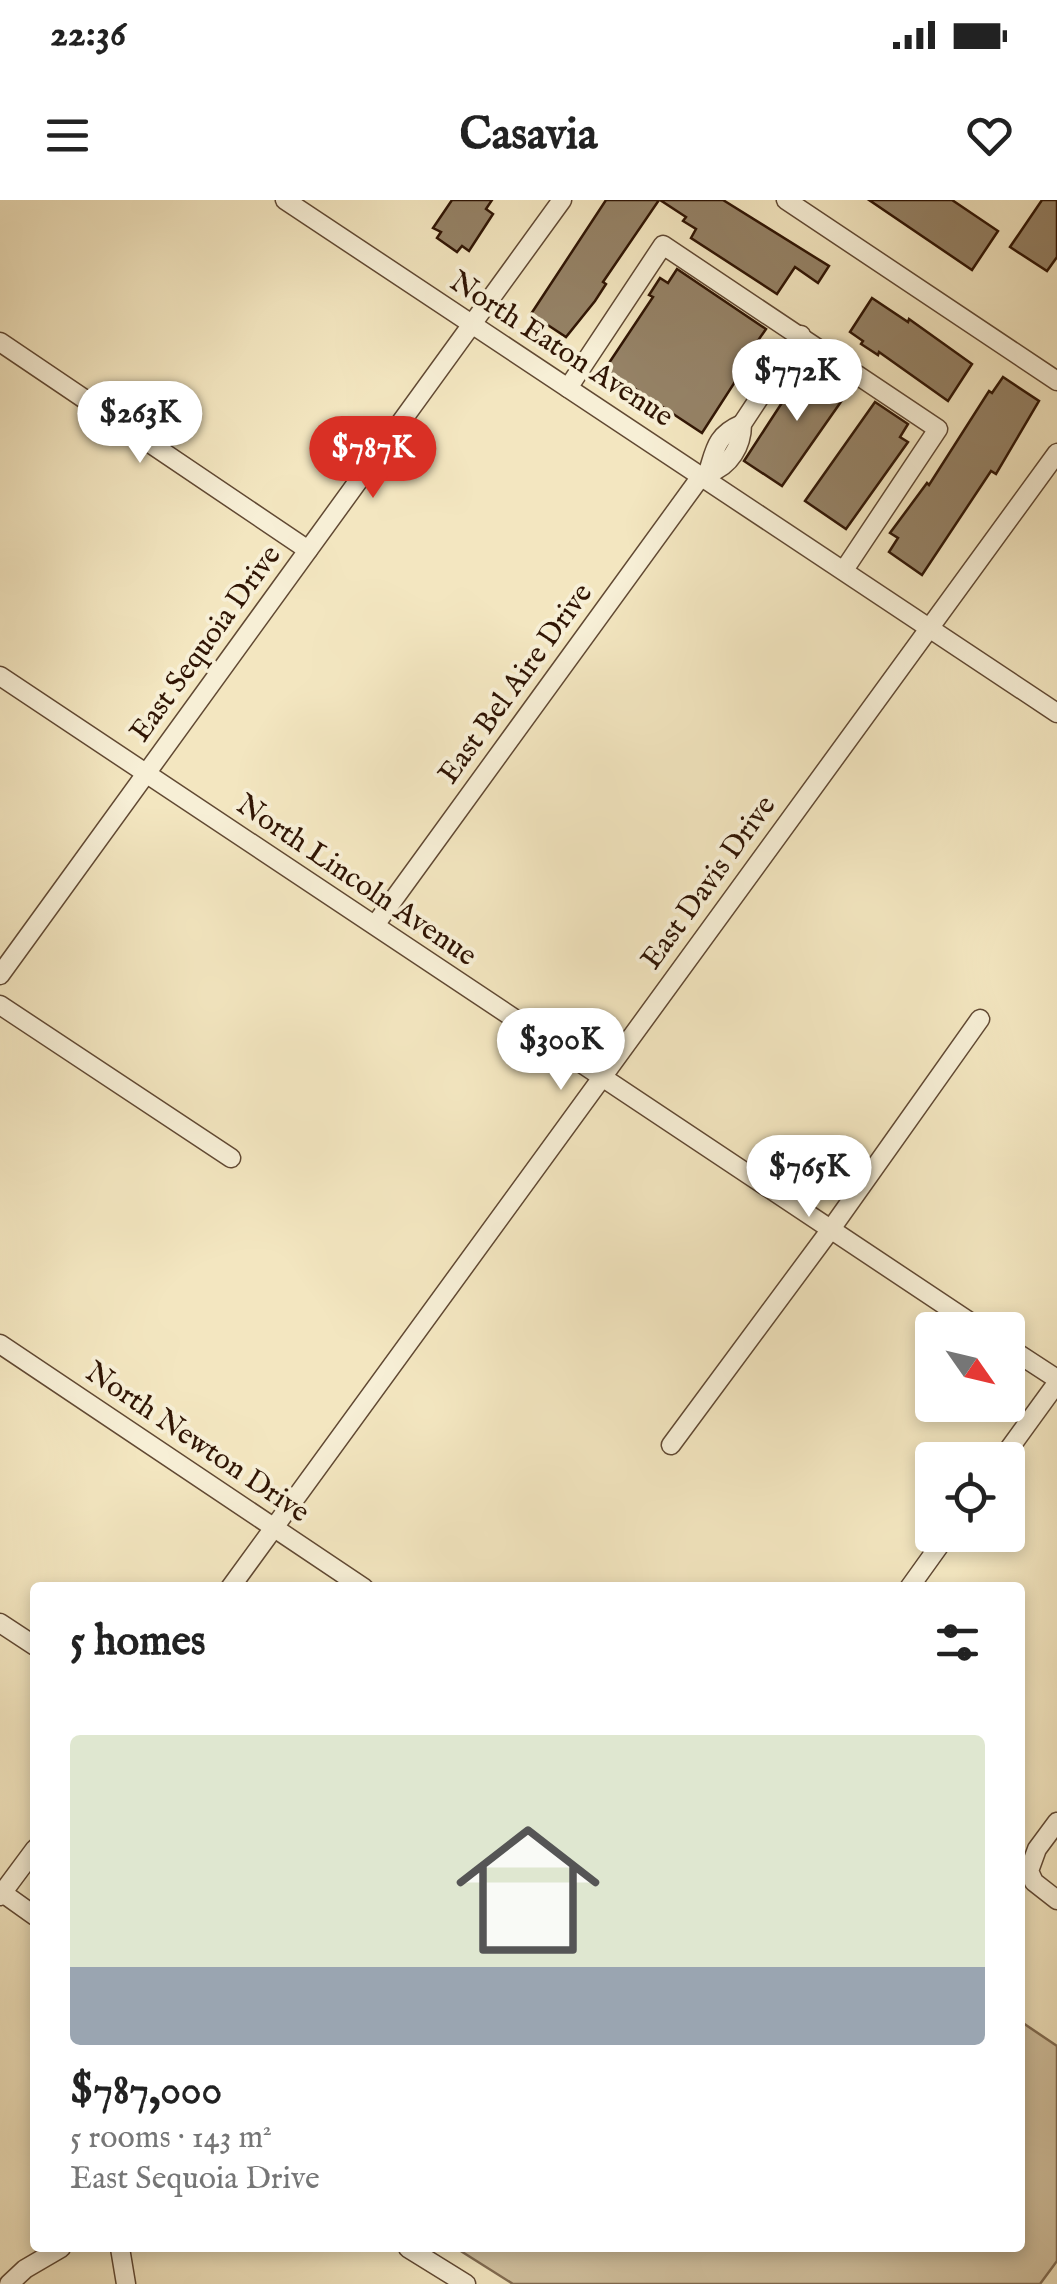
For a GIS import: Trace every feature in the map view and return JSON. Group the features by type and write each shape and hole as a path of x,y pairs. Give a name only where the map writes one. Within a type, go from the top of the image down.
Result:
{"street":[{"name":"North Eaton Avenue","path":"285,200 706,476 1057,713"},
{"name":"East Sequoia Drive","path":"0,975 562,200"},
{"path":"786,200 1057,381"},
{"path":"568,388 663,244 938,429 844,570"},
{"name":"East Bel Aire Drive","path":"376,925 706,476 709,458 728,430 742,424 801,336"},
{"path":"0,342 308,550"},
{"name":"East Davis Drive","path":"234,1582 1057,453"},
{"name":"North Lincoln Avenue","path":"0,676 955,1312"},
{"path":"0,1005 231,1158"},
{"path":"671,1445 980,1020"},
{"name":"North Newton Drive","path":"0,1344 355,1582"},
{"path":"1014,1442 1057,1381 1025,1359"},
{"path":"913,1582 935,1552"},
{"path":"0,1623 30,1643"},
{"path":"1057,1822 1037,1849 1029,1871 1034,1882 1057,1900"},
{"path":"30,1855 1,1893 30,1913"},
{"path":"9,2284 53,2252"},
{"path":"121,2252 126,2284"},
{"path":"414,2252 466,2284"}],"shaded area":[{"path":"1025,2024 1057,2046 1057,2261 1040,2284 513,2284 462,2252 1025,2252"}],"building":[{"path":"452,200 492,200 486,209 493,214 469,251 462,246 457,252 437,238 441,232 433,228"},
{"path":"606,200 659,200 603,282 606,284 595,301 566,337 531,314"},
{"path":"660,200 723,200 829,266 818,283 795,267 777,294 691,238 696,229 683,221 686,217"},
{"path":"869,200 952,200 998,231 972,270"},
{"path":"1042,200 1057,200 1057,257 1047,271 1010,247"},
{"path":"677,269 766,329 757,342 765,347 754,364 749,360 702,433 605,369 653,297 649,295 660,278 668,283"},
{"path":"872,298 972,364 948,401 879,352 878,355 861,344 863,341 850,332"},
{"path":"818,364 852,386 782,486 744,461 802,372 809,377"},
{"path":"1003,377 1039,401 996,474 991,471 922,575 889,552 898,538 890,533 929,485 989,391 992,393"},
{"path":"875,402 908,424 900,437 908,442 846,529 805,501"}]}
